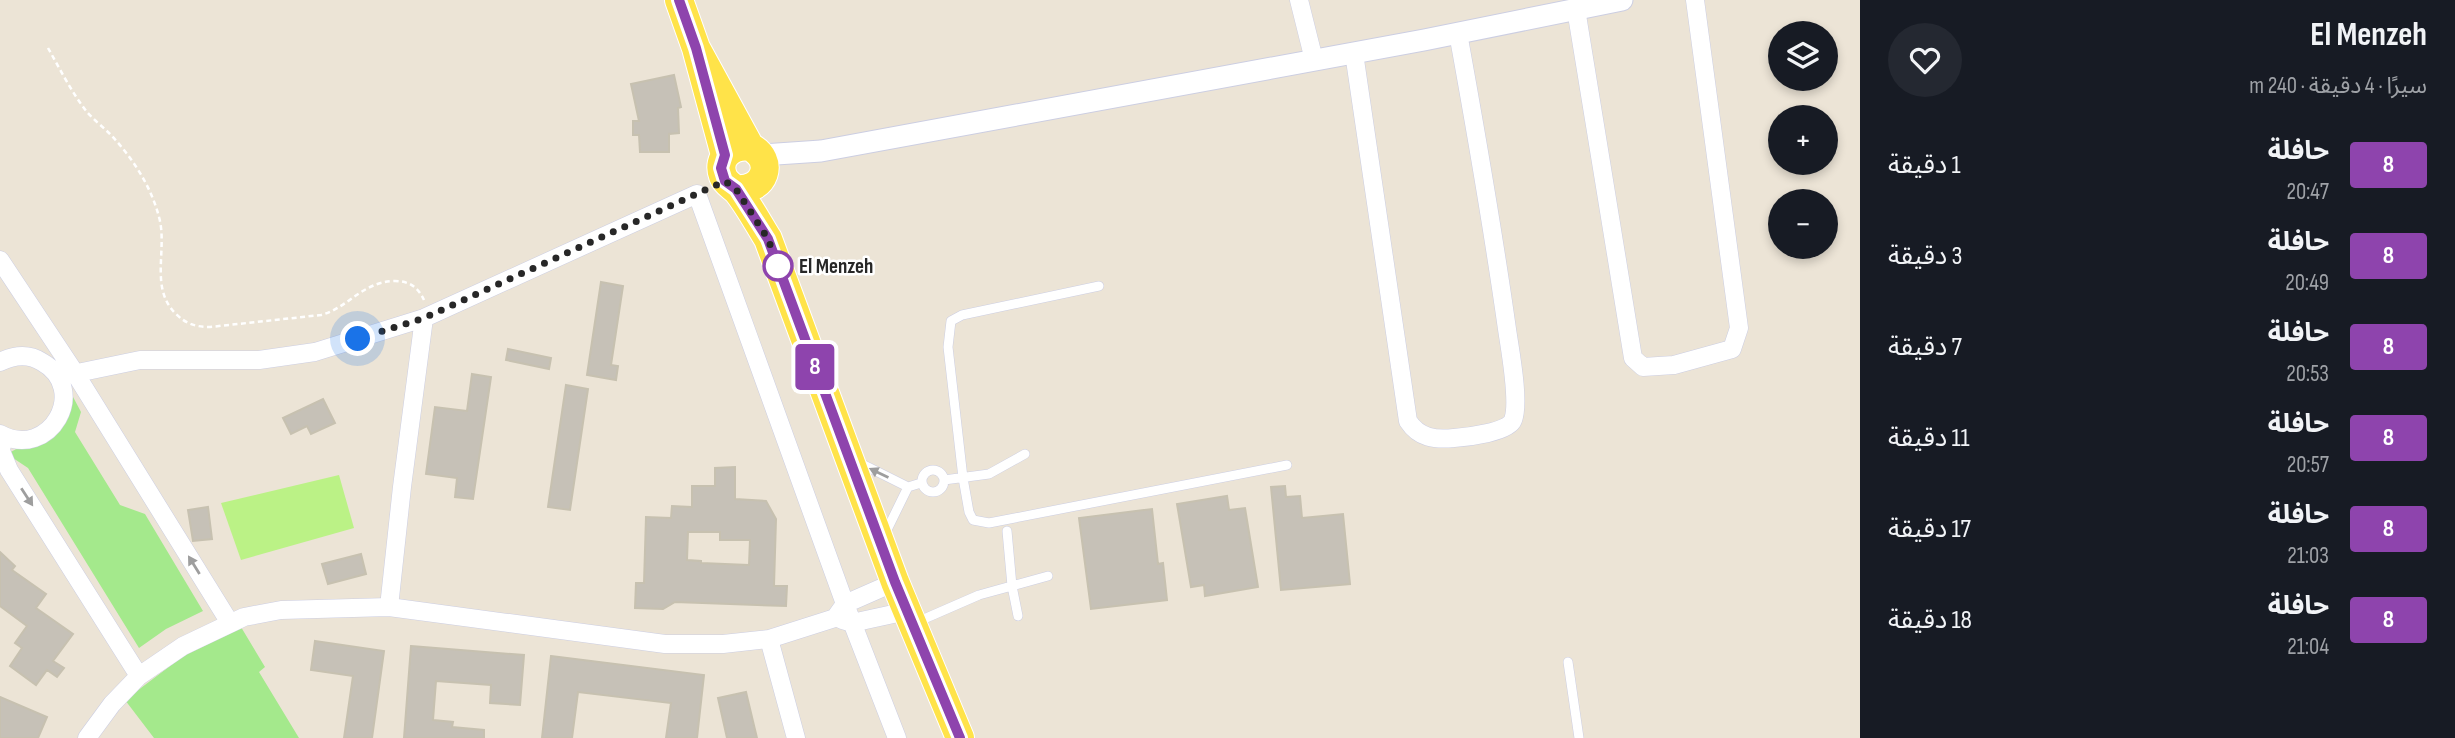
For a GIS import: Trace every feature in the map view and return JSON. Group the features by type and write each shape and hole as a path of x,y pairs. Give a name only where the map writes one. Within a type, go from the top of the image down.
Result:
{"main road":[{"path":"679,0 746,169 768,239 895,582 960,738"}],"street":[{"path":"1299,0 1314,60"},
{"path":"0,362 10,357 25,355 67,375 141,360 259,360 294,356 424,318 697,194 746,169 821,150 1354,53 1458,33 1573,6 1622,0"},
{"path":"1573,6 1633,358 1643,367 1674,365 1732,349 1739,328 1695,0"},
{"path":"1354,53 1408,421 1415,432 1432,438 1454,438 1504,429 1513,423 1515,414 1514,380 1493,232 1458,33"},
{"path":"697,194 844,615 897,738"},
{"path":"0,260 67,375 230,623"},
{"path":"389,607 424,318"},
{"path":"67,375 62,411 53,426 42,435 28,440 8,439 1,435 1,451 9,470 139,676"},
{"path":"87,738 139,676 183,646 244,617 281,610 389,607 665,644 723,644 769,639 844,615 895,582"},
{"path":"844,615 910,618"},
{"path":"769,639 796,738"}],"lane":[{"path":"1099,286 962,315 951,321 948,347 963,478 973,520 989,523 1287,465"},
{"path":"944,480 989,474 1025,454"},
{"path":"849,458 908,487 921,483"},
{"path":"934,470 939,471 944,480 941,489 931,493 921,483 924,473 934,470"},
{"path":"880,542 908,487"},
{"path":"1007,531 1012,586 1018,616"},
{"path":"910,618 1048,576"},
{"path":"1569,662 1579,738"}],"path":[{"path":"48,48 87,112 121,146 138,168 159,215 162,237 162,291 167,305 188,323 210,327 321,315 334,311 362,290 379,282 394,281 405,281 419,290 424,299 424,318"}],"green space":[{"path":"72,395 81,412 75,432 120,505 145,514 203,611 166,629 139,648 28,468 7,454 20,447 48,441 67,415"},
{"path":"339,475 354,528 241,560 221,503"},
{"path":"241,627 265,667 259,672 299,738 154,738 125,700 182,657"}],"building":[{"path":"674,75 681,107 678,108 679,133 669,134 669,152 640,152 639,135 633,135 633,121 639,121 631,84"},
{"path":"601,282 623,286 611,365 618,366 616,380 587,375"},
{"path":"508,349 551,358 549,369 506,360"},
{"path":"472,374 491,377 473,499 455,497 457,478 426,474 435,407 467,411"},
{"path":"566,385 588,389 570,510 548,507"},
{"path":"323,399 335,423 311,434 307,426 291,434 283,418"},
{"path":"735,467 735,499 766,501 776,519 774,586 787,586 786,606 675,602 663,609 635,608 636,583 644,583 646,517 671,518 672,506 692,507 692,486 715,486 715,468","holes":["688,532 720,532 720,540 750,540 749,565 687,560"]},
{"path":"1285,486 1286,497 1300,496 1302,518 1343,514 1350,584 1281,590 1271,487"},
{"path":"1227,496 1229,510 1245,508 1258,587 1205,596 1204,585 1191,587 1177,504"},
{"path":"208,507 212,539 193,541 188,510"},
{"path":"1152,509 1158,564 1163,563 1167,600 1091,609 1079,518"},
{"path":"0,552 15,566 12,570 46,594 36,608 73,634 53,661 64,668 57,677 47,670 36,685 10,666 22,648 15,643 27,626 0,606"},
{"path":"361,554 366,574 328,584 322,564"},
{"path":"315,641 384,651 372,738 344,738 353,676 311,670"},
{"path":"411,646 524,655 520,705 490,703 491,685 436,681 433,720 453,722 452,727 484,730 484,738 404,738"},
{"path":"551,656 704,675 697,738 666,738 671,703 578,692 572,738 542,738"},
{"path":"746,692 757,738 727,738 718,698"},
{"path":"0,697 47,717 38,738 0,738"}],"bus line":[{"name":"8","path":"679,0 696,48 725,155 722,175 730,186 736,189 768,239 895,582 960,738"}],"place":[{"name":"El Menzeh","path":"778,266"}],"route":[{"path":"358,339 424,318 725,181 736,189 768,239 781,274 778,266"}]}
